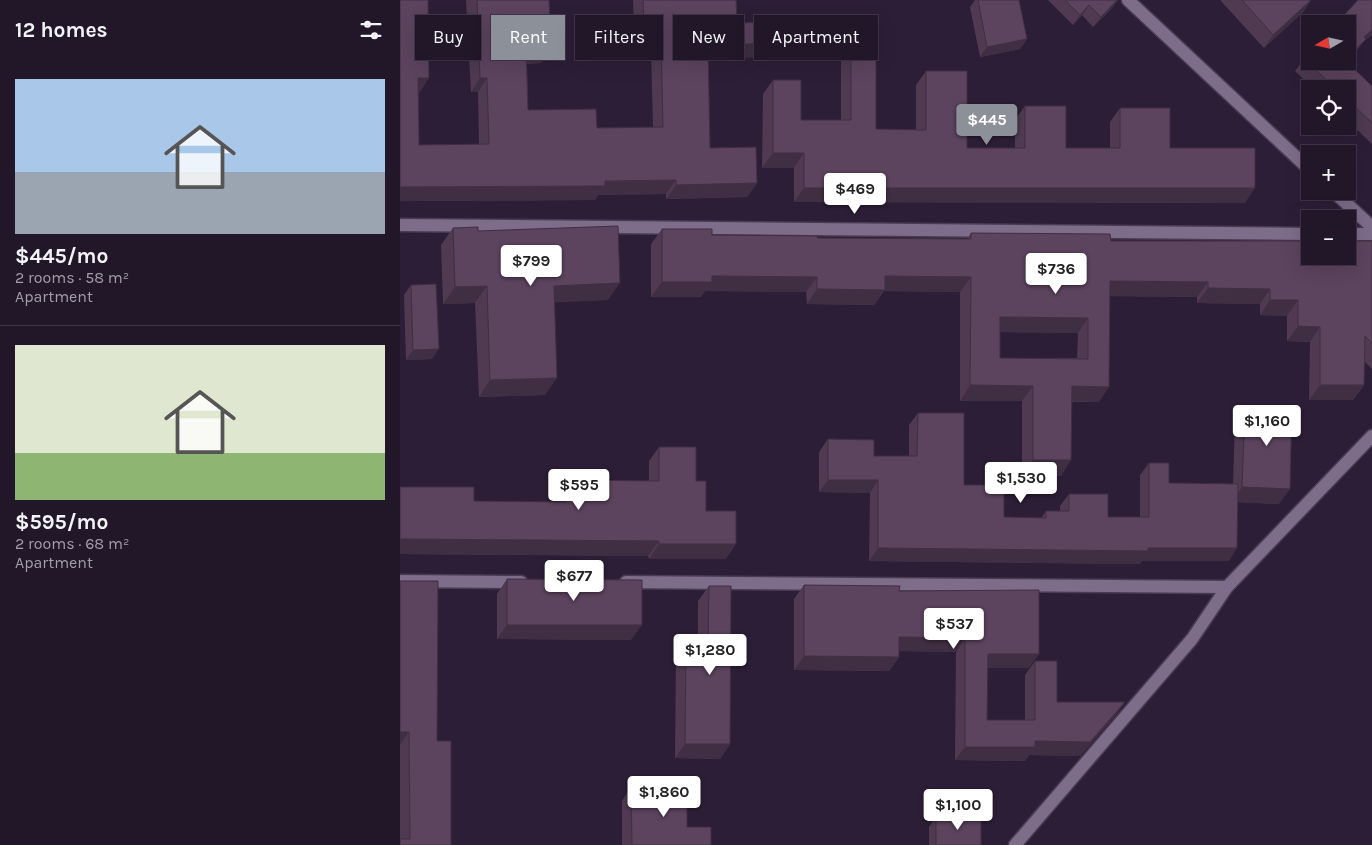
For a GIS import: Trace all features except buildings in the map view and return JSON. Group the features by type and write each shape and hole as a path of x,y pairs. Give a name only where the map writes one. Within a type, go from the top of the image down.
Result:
{"street":[{"path":"1128,0 1301,162"},
{"path":"1343,200 1372,227"},
{"path":"400,225 1301,234"},
{"path":"1356,234 1372,234"},
{"path":"1015,845 1192,639 1227,587 1372,436"},
{"path":"400,581 530,582"},
{"path":"609,582 1227,587"}]}
